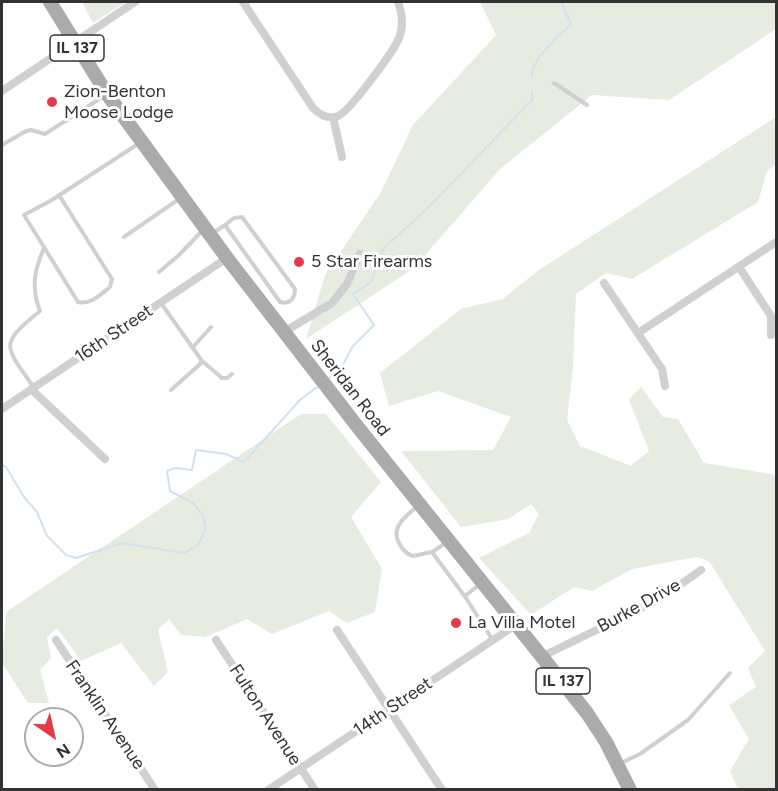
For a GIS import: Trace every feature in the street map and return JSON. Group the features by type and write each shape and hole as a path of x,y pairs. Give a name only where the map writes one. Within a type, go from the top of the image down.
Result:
{"main road":[{"name":"Sheridan Road","path":"50,2 107,94 227,258 420,505 587,713 606,742 630,789"}],"street":[{"path":"2,91 135,2"},
{"path":"243,2 313,108 320,114 333,117 346,112 395,48 402,19 398,2"},
{"path":"333,117 342,157"},
{"path":"638,333 777,242"},
{"path":"284,332 332,303 347,284 360,254"},
{"name":"16th Street","path":"2,409 227,258"},
{"path":"739,267 771,316 771,335"},
{"path":"604,283 662,369 665,387"},
{"path":"33,388 105,459"},
{"name":"Burke Drive","path":"543,656 660,599 701,570"},
{"name":"14th Street","path":"268,789 517,624"},
{"path":"337,630 442,789"},
{"name":"Franklin Avenue","path":"56,640 155,789"},
{"name":"Fulton Avenue","path":"216,640 315,789"}],"lane":[{"path":"554,83 587,105"},
{"path":"2,145 26,131 45,134 107,94"},
{"path":"59,195 112,279 111,287 99,297 84,303 78,302 24,214 59,195 142,142"},
{"path":"124,237 182,197"},
{"path":"159,272 208,232 225,225 234,218 242,217 295,289 295,295 291,301 280,302 225,225"},
{"path":"33,388 7,346 9,336 15,329 40,311 35,275 44,247"},
{"path":"160,303 202,361 222,378 232,374"},
{"path":"193,347 211,327"},
{"path":"171,390 202,361"},
{"path":"420,505 398,525 397,540 404,550 413,556 420,556 450,541"},
{"path":"432,552 465,596 493,640"},
{"path":"465,596 483,581"},
{"path":"618,765 639,754 688,720 730,673"}],"shaded area":[{"path":"82,2 126,2 93,23"},
{"path":"480,2 776,2 776,29 669,100 592,95 500,169 414,268 306,339 325,275 381,192 413,125 496,35"},
{"path":"776,117 776,164 767,171 758,202 632,279 606,273 576,294 573,367 567,420 580,446 631,466 649,451 629,400 641,387 663,417 678,419 704,463 776,475 776,789 738,789 730,771 749,739 729,705 756,687 748,668 765,651 709,561 696,557 632,569 592,591 574,587 531,615 479,558 529,533 539,514 531,504 508,519 461,527 401,451 493,450 511,417 438,391 389,406 380,373 461,309 503,299 536,272"},
{"path":"301,414 326,414 381,482 351,517 382,569 375,612 347,623 329,611 272,634 247,619 205,637 181,635 169,619 158,630 168,672 154,686 121,643 81,661 57,628 47,637 51,658 40,670 49,703 28,703 2,663 6,612"}],"waterway":[{"path":"532,77 540,56 571,24 561,2"},
{"path":"329,378 341,368 353,346 374,325 353,294 371,282 383,249 431,205 532,100 532,91"},
{"path":"2,465 6,467 24,497 37,512 47,536 66,555 76,558 122,543 184,553 198,545 206,529 203,515 193,503 170,491 167,471 175,468 192,470 196,450 226,454 244,462 300,400 317,387"}],"place":[{"name":"Zion-Benton Moose Lodge","path":"52,102"},
{"name":"5 Star Firearms","path":"299,262"},
{"name":"La Villa Motel","path":"456,623"}]}
